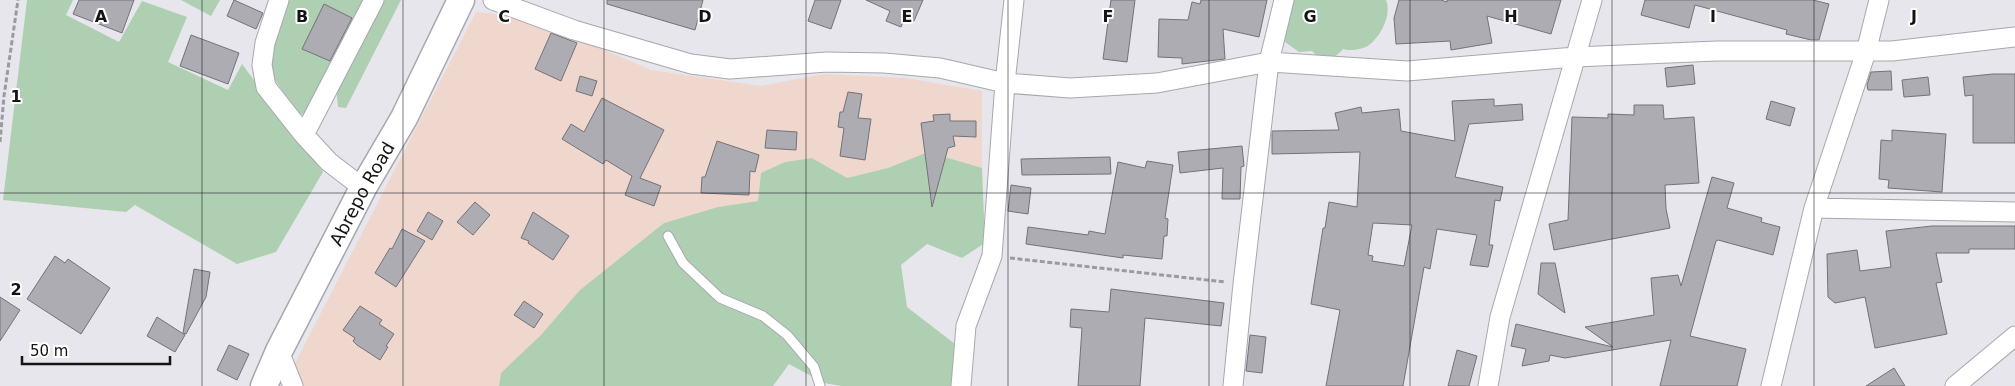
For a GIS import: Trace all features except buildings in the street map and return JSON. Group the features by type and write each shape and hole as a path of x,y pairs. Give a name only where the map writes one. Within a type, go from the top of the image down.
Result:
{"main road":[{"name":"Abrepo Road","path":"264,386 279,351 363,188 404,118 461,0"}],"street":[{"path":"279,0 265,43 262,65 266,87 304,135 329,162 363,188"},
{"path":"304,135 374,0"},
{"path":"493,0 574,30 691,64 730,69 827,62 884,63 940,68 1005,83 1070,88 1157,83 1269,62 1407,71 1575,58 1717,51 1866,52 2015,37"},
{"path":"961,386 966,326 992,256 1005,83 1014,0"},
{"path":"1234,386 1243,284 1269,62 1284,0"},
{"path":"1488,386 1500,317 1592,0"},
{"path":"1771,386 1814,208 1866,52 1879,0"},
{"path":"1814,208 2015,212"},
{"path":"1955,386 2015,336"},
{"path":"279,351 293,386"}],"lane":[{"path":"668,236 683,263 720,298 763,316 787,335 814,367 820,386"}],"path":[{"path":"0,142 4,96 18,0"},
{"path":"992,256 1243,284"}],"shaded area":[{"path":"476,12 527,17 651,70 761,86 824,74 906,78 982,91 982,168 928,152 888,168 847,178 812,158 785,162 761,173 758,201 718,207 664,223 624,257 502,373 499,386 300,386 293,367"}],"green space":[{"path":"27,0 73,0 66,15 119,42 142,1 187,17 168,62 228,90 242,64 323,172 276,252 237,264 135,205 126,212 3,200"},
{"path":"181,0 220,0 211,16"},
{"path":"286,0 364,0 305,116 297,112 268,70"},
{"path":"380,0 401,0 346,108 338,107 336,85"},
{"path":"1292,0 1386,0 1388,12 1381,31 1369,45 1356,50 1343,49 1336,56 1324,59 1312,51 1299,52 1285,42 1288,13"},
{"path":"928,152 982,168 985,243 962,258 927,244 901,265 907,307 955,344 957,386 841,386 824,383 789,364 773,386 499,386 501,373 541,335 580,290 664,223 718,207 758,201 761,173 785,162 812,158 847,178 888,168"}]}
